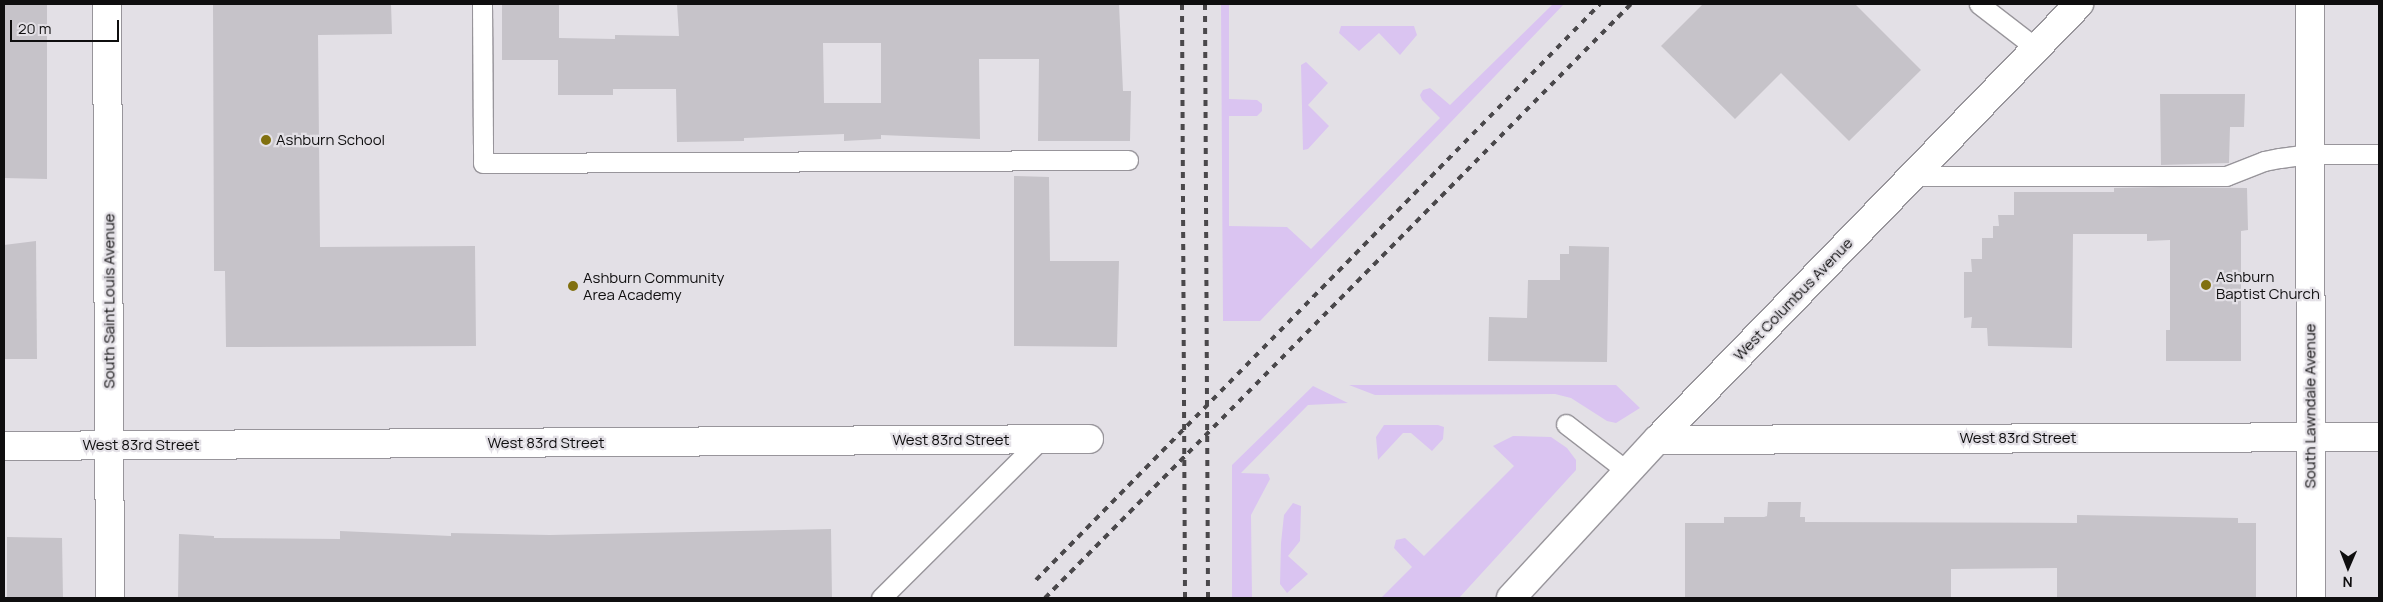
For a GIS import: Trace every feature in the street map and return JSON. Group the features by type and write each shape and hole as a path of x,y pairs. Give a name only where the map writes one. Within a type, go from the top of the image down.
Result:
{"street":[{"name":"South Saint Louis Avenue","path":"107,4 110,598"},
{"name":"West Columbus Avenue","path":"1511,598 1657,440 2079,4"},
{"name":"South Lawndale Avenue","path":"2310,4 2311,598"},
{"name":"West 83rd Street","path":"1657,440 2379,437"},
{"name":"West 83rd Street","path":"4,446 1089,439"}],"lane":[{"path":"482,4 483,163 1128,160"},
{"path":"1979,4 2036,48"},
{"path":"1912,176 2226,176 2264,160 2310,154 2379,154"},
{"path":"1566,424 1628,472"},
{"path":"881,598 1041,439"}],"shaded area":[{"path":"1221,4 1229,4 1229,99 1257,100 1262,104 1262,111 1257,116 1229,116 1229,226 1287,227 1311,249 1440,118 1422,100 1420,95 1423,90 1430,88 1450,105 1553,4 1564,4 1260,321 1223,321"},
{"path":"1341,26 1414,26 1417,35 1400,55 1379,33 1359,51 1339,33"},
{"path":"1306,62 1328,83 1308,105 1329,126 1308,149 1303,150 1301,65"},
{"path":"1349,385 1616,385 1640,408 1616,423 1607,421 1571,398 1555,394 1375,395"},
{"path":"1313,386 1348,403 1308,405 1241,473 1268,474 1270,479 1251,515 1252,598 1232,598 1232,465"},
{"path":"1384,425 1438,425 1444,427 1443,439 1432,451 1411,433 1403,433 1378,460 1376,437"},
{"path":"1513,436 1551,437 1567,448 1576,460 1576,470 1459,598 1381,598 1412,567 1394,548 1396,540 1405,538 1424,556 1514,466 1493,446"},
{"path":"1293,503 1301,506 1300,541 1288,556 1308,574 1287,593 1280,584 1281,543 1284,515"}],"building":[{"path":"4,4 47,4 47,179 4,178"},
{"name":"Ashburn School","path":"213,4 391,4 392,34 318,35 320,247 475,246 476,346 226,347 225,271 214,271"},
{"path":"502,4 559,4 559,38 615,39 615,35 679,36 677,4 1119,4 1123,91 1131,91 1130,141 1038,141 1039,59 979,59 980,139 881,135 881,139 844,141 844,134 744,138 744,141 677,142 676,89 613,89 613,95 558,95 558,60 502,60","holes":["823,43 881,43 881,103 824,103"]},
{"path":"1703,4 1855,4 1921,70 1849,141 1781,73 1735,119 1661,46"},
{"path":"2160,94 2245,94 2244,127 2230,127 2229,163 2161,165"},
{"path":"1014,176 1049,177 1050,261 1119,261 1117,347 1014,346"},
{"name":"Ashburn Baptist Church","path":"2114,188 2247,188 2248,230 2241,231 2241,361 2166,361 2166,330 2170,330 2170,240 2147,241 2147,234 2073,234 2072,348 1988,346 1987,328 1971,328 1972,317 1964,318 1964,272 1972,272 1971,259 1982,259 1982,238 1993,238 1993,226 1999,226 1998,215 2014,215 2014,192 2114,192"},
{"path":"36,241 37,359 4,359 4,245"},
{"path":"1569,246 1609,247 1607,362 1488,361 1489,317 1527,318 1528,280 1560,280 1560,254 1569,254"},
{"path":"1768,502 1801,502 1800,517 1805,517 1805,522 2077,523 2077,515 2238,518 2238,523 2256,523 2256,598 2057,598 2057,568 1951,569 1951,598 1685,598 1685,523 1724,523 1724,517 1764,517 1767,516"},
{"path":"831,529 832,598 178,598 179,534 214,536 214,538 340,539 340,531 451,536 451,533 550,535"},
{"path":"7,537 62,538 63,598 7,598"}],"railway":[{"path":"1182,4 1185,598"},
{"path":"1205,4 1208,598"},
{"path":"1036,580 1600,4"},
{"path":"1045,598 1631,4"}],"place":[{"name":"Ashburn School","path":"266,140"},
{"name":"Ashburn Baptist Church","path":"2206,285"},
{"name":"Ashburn Community Area Academy","path":"573,286"}]}
